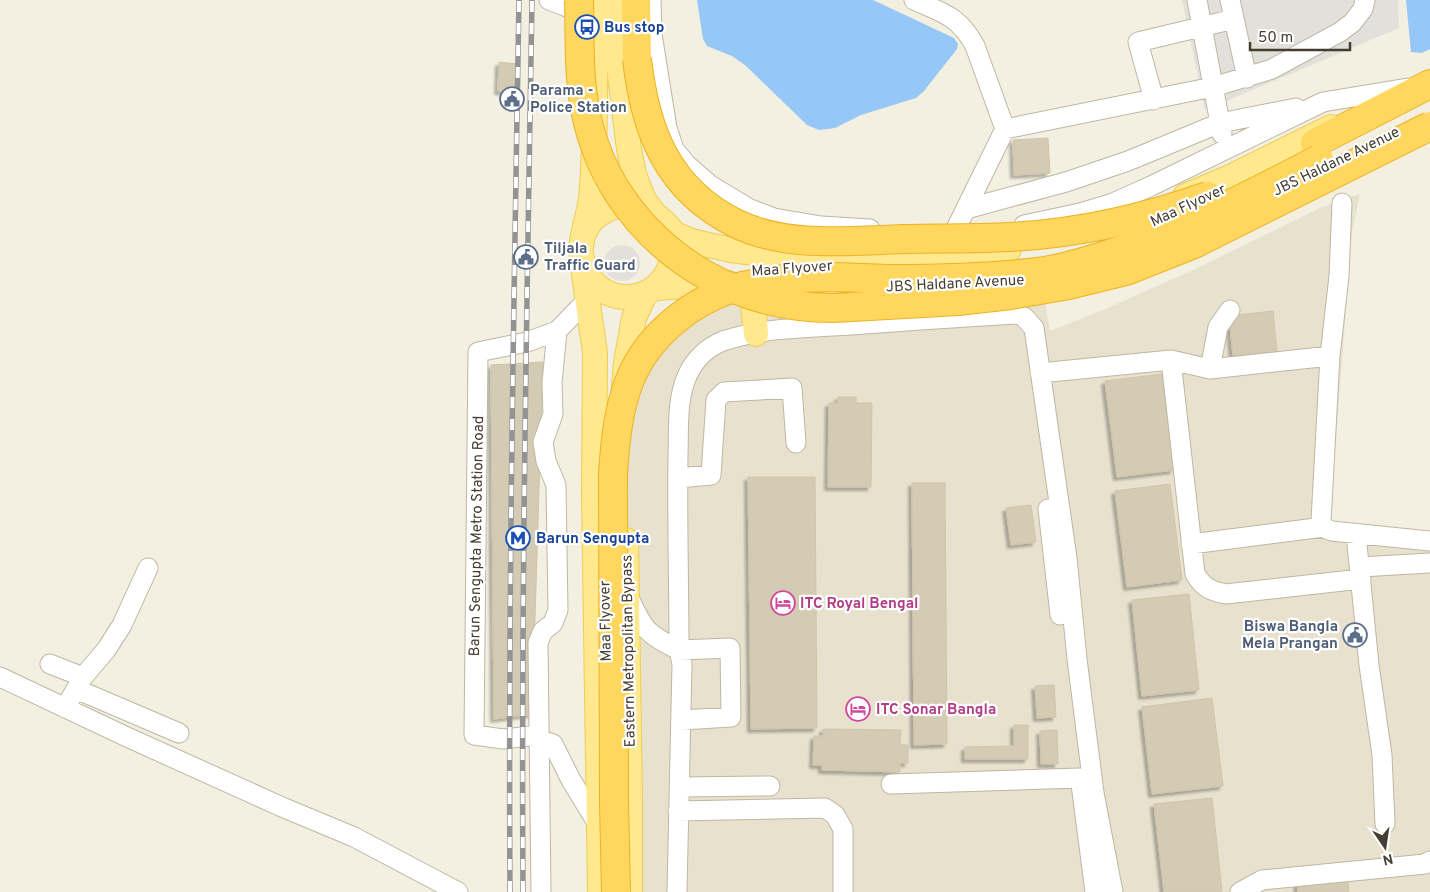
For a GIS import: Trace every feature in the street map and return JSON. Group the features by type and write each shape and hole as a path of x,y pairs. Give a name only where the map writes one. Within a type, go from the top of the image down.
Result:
{"highway":[{"path":"636,0 637,59 640,84 646,116 664,158 686,186 703,202 735,223 752,230 788,238 848,241 1010,237 1083,228 1112,222 1170,209 1208,196"},
{"path":"575,4 586,114 606,172 631,213 664,246 703,273 751,296 790,305 834,308 958,301 1043,290 1126,271 1194,244 1430,126"},
{"name":"Maa Flyover","path":"608,892 602,444 610,403 635,346 671,306 711,282 749,270 777,266 950,264 994,261 1056,252 1161,218 1208,196 1419,86"},
{"name":"Maa Flyover","path":"616,892 613,635 613,474 615,444 622,405 629,381 640,359 659,336 673,323 700,304 741,286 770,281 822,277 944,279 1044,271 1084,262 1153,239 1188,224 1430,103"}],"main road":[{"path":"583,268 592,282 605,292 621,297 635,298 650,291 665,278 672,264 674,250 671,235 644,200 634,175 618,59 616,0"},
{"path":"575,4 595,107 591,197 580,251 595,362 594,495 600,892"},
{"name":"JBS Haldane Avenue","path":"658,217 675,234 691,241 730,250 786,255 944,255 1005,250 1069,236 1133,216 1230,177 1419,86 1430,76"},
{"name":"JBS Haldane Avenue","path":"650,291 710,283 872,287 1015,283 1114,261 1212,222 1430,114"},
{"path":"583,235 592,220 605,210 621,205 638,206 658,217"},
{"path":"751,283 756,334"},
{"name":"Eastern Metropolitan Bypass","path":"630,892 628,595 624,389 626,362 634,318 650,291"}],"street":[{"path":"651,0 652,34 667,128 674,149 687,165 710,185 748,208 774,218 830,226 931,233 990,231 1080,213 1185,185 1230,177"},
{"path":"914,0 950,16 961,24 968,33 975,46 1005,129 944,255"},
{"path":"1196,0 1225,151"},
{"path":"1005,129 1154,100 1247,78 1291,60 1340,32 1352,23 1363,9 1365,0"},
{"path":"1154,100 1138,42 1202,27 1236,6 1247,78"},
{"path":"966,209 1066,182 1128,161 1220,123 1323,102 1419,86"},
{"path":"1113,203 1225,151 1323,102"},
{"path":"1324,527 1321,521 1321,512 1330,356 1339,276 1342,203"},
{"path":"1015,283 1024,317 1024,333 1045,483 1077,659 1085,789 1095,892"},
{"name":"Barun Sengupta Metro Station Road","path":"539,739 530,736 503,739 474,735 478,352 527,342 556,331 588,300"},
{"path":"1210,369 1218,327 1230,310"},
{"path":"677,892 682,720 682,664 679,650 679,417 683,387 688,373 697,359 708,349 722,342 756,334 815,327 1018,314 1024,317 1034,328 1060,558"},
{"path":"541,892 538,643 543,632 553,623 558,610 556,485 546,461 543,442 553,414 552,383 556,331"},
{"path":"1040,373 1171,360 1210,369 1330,356"},
{"path":"1171,360 1195,574 1202,585 1213,592 1226,594 1430,563"},
{"path":"678,478 711,475 716,400 724,392 792,388 796,443"},
{"path":"1191,544 1324,527 1332,531 1430,541"},
{"path":"1356,534 1369,665 1382,755 1385,824"},
{"path":"65,708 80,683 106,650 122,625 148,568"},
{"path":"628,595 642,624 658,639 679,650 730,648 732,717 682,720"},
{"path":"50,664 80,683 178,733"},
{"path":"0,677 282,807 354,837 458,892"},
{"path":"539,739 553,744 578,794 599,826"},
{"path":"891,784 1085,789"},
{"path":"679,787 770,786"},
{"path":"1085,789 1113,892"},
{"path":"678,811 825,808 835,815 843,830 843,892"},
{"path":"1240,892 1262,880 1425,864 1430,861"}],"shaded area":[{"path":"1182,0 1398,0 1399,28 1205,110"},
{"path":"1360,194 1352,232 1330,514 1333,521 1430,533 1430,892 616,892 622,405 673,323 751,296 1043,290 1050,331 1193,270 1322,207"},
{"path":"622,245 634,251 640,263 634,275 622,281 610,275 604,263 610,251"}],"water":[{"path":"697,0 873,0 954,38 958,44 957,49 924,91 916,98 861,115 835,128 819,130 807,125 745,65 732,56 707,46 703,39"},
{"path":"1406,0 1430,0 1430,49 1422,53 1411,52"}],"building":[{"path":"499,62 517,64 515,93 498,91"},
{"path":"1048,138 1050,173 1014,175 1013,140"},
{"path":"1273,311 1277,352 1233,356 1229,316"},
{"name":"Barun Sengupta","path":"543,362 532,714 494,719 491,365"},
{"path":"1162,374 1174,470 1117,477 1105,381"},
{"path":"838,397 856,397 856,403 872,403 871,487 828,487 829,403 838,403"},
{"name":"ITC Royal Bengal","path":"748,477 815,477 817,728 751,729"},
{"path":"912,483 945,483 947,744 914,745"},
{"path":"1170,484 1182,580 1127,587 1115,491"},
{"path":"1031,505 1036,542 1011,545 1006,508"},
{"path":"1189,594 1199,690 1142,696 1132,600"},
{"path":"1054,685 1056,717 1037,718 1035,686"},
{"path":"1212,698 1223,786 1152,794 1142,707"},
{"path":"1014,725 1028,725 1028,759 965,759 965,747 1014,746"},
{"path":"823,729 901,730 900,745 908,745 908,763 900,763 900,772 822,770 822,765 813,765 814,736 823,736"},
{"path":"1057,730 1058,764 1041,764 1040,731"},
{"path":"1212,798 1222,892 1164,892 1154,804"},
{"path":"1347,876 1349,892 1298,892 1297,883"}],"railway":[{"path":"510,892 513,334 519,0"},
{"path":"523,892 526,334 532,0"}],"place":[{"name":"Bus stop","path":"587,27"},
{"name":"Parama - Police Station","path":"512,99"},
{"name":"Tiljala Traffic Guard","path":"526,257"},
{"name":"Barun Sengupta","path":"518,538"},
{"name":"ITC Royal Bengal","path":"783,603"},
{"name":"Biswa Bangla Mela Prangan","path":"1355,635"},
{"name":"ITC Sonar Bangla","path":"858,709"}]}
